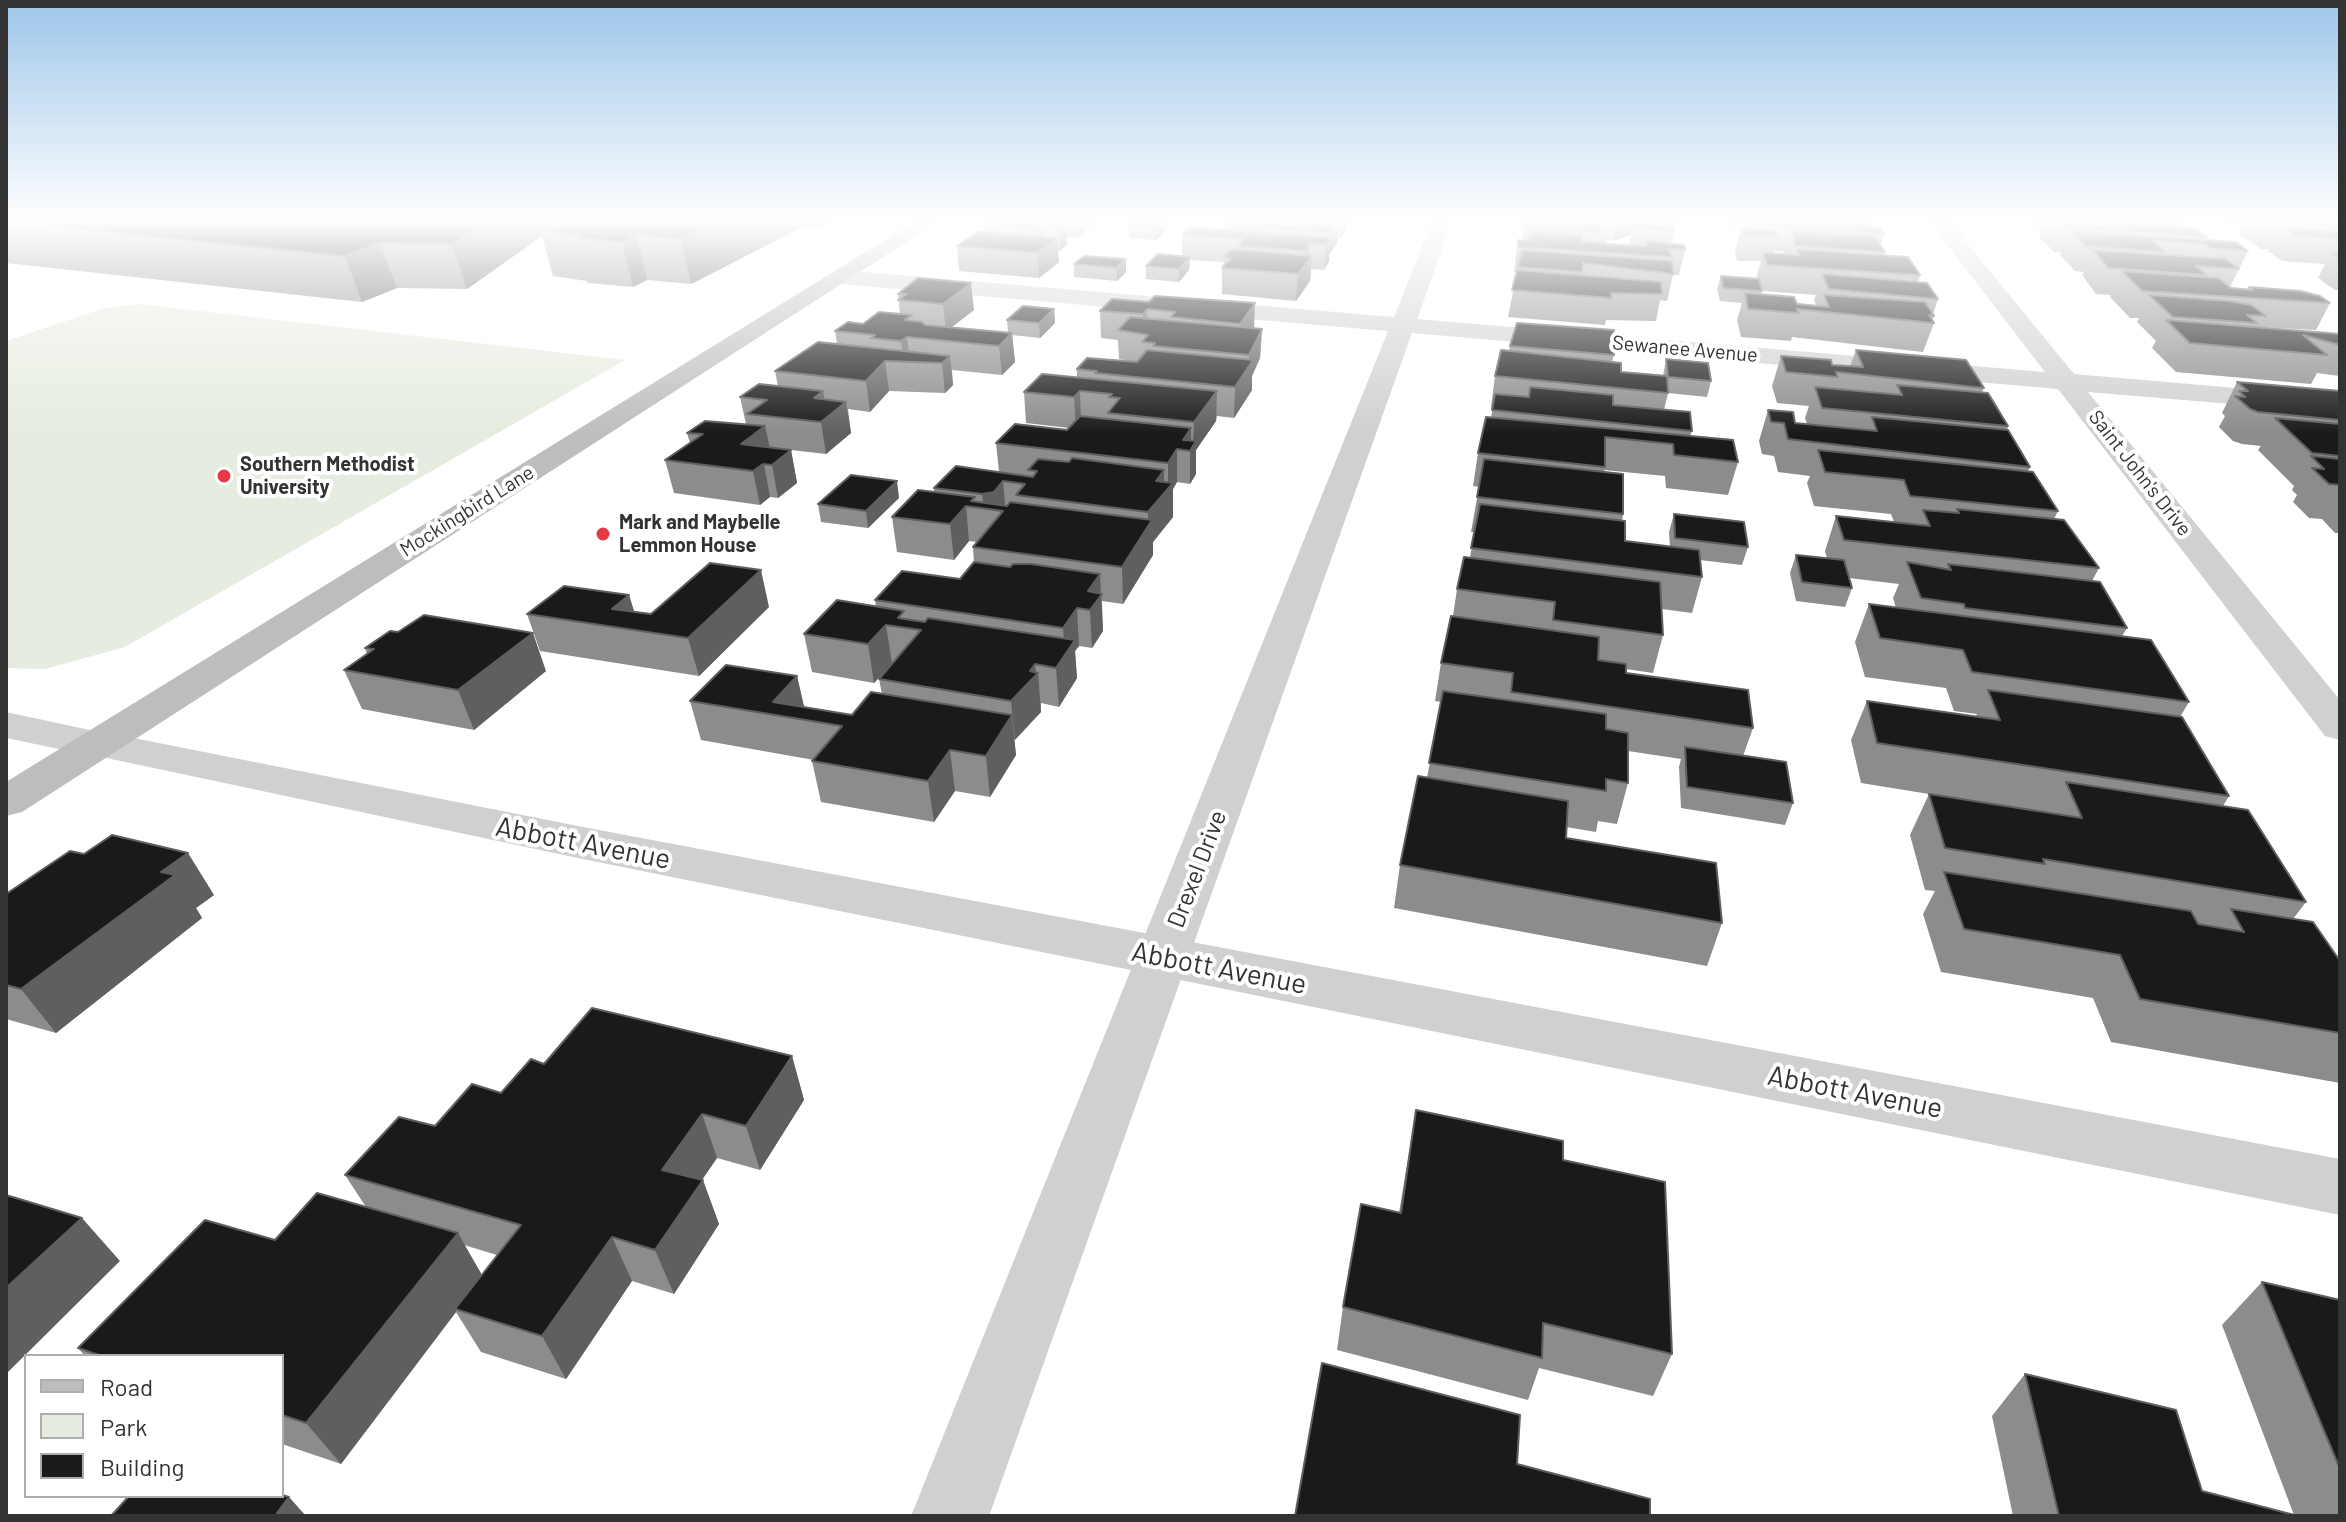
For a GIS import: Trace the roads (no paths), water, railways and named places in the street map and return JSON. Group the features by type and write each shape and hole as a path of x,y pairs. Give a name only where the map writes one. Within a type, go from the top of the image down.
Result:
{"main road":[{"name":"Mockingbird Lane","path":"6,802 816,292"}],"street":[{"name":"Sewanee Avenue","path":"1017,292 2340,405"},
{"name":"Drexel Drive","path":"950,1516 1416,292"},
{"name":"Saint John's Drive","path":"1996,292 2340,727"},
{"name":"Abbott Avenue","path":"6,725 1163,957 2340,1187"}],"place":[{"name":"Southern Methodist University","path":"224,476"},
{"name":"Mark and Maybelle Lemmon House","path":"603,534"}]}
